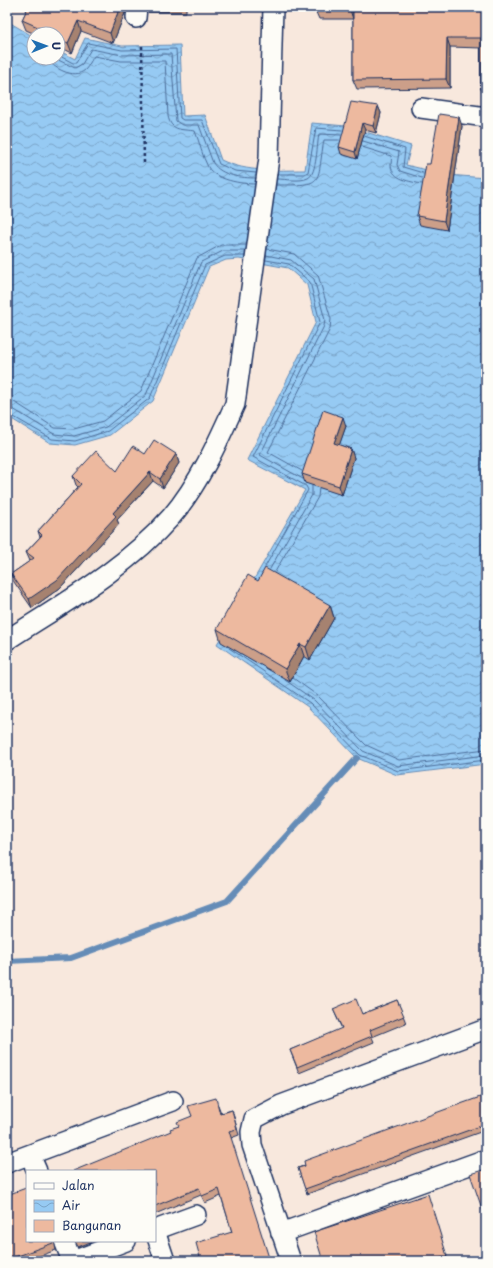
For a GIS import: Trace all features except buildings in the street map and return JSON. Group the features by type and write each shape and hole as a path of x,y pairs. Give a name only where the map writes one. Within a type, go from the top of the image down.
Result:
{"street":[{"path":"7,640 107,575 142,546 172,516 198,476 219,438 235,404 269,158 273,7"},
{"path":"421,108 486,117"},
{"path":"290,1261 252,1145 251,1132 254,1119 281,1105 486,1029"},
{"path":"25,1164 173,1101"},
{"path":"281,1233 486,1159"},
{"path":"156,1231 196,1215"},
{"path":"156,1234 165,1261"},
{"path":"54,1242 61,1261"},
{"path":"64,1242 72,1261 123,1242"}],"path":[{"path":"142,46 144,163"}],"water":[{"path":"7,21 26,32 26,66 66,66 66,54 75,59 85,38 122,46 180,45 183,116 205,115 221,160 231,164 262,170 305,170 312,123 346,126 411,146 406,165 448,175 486,178 486,764 397,775 357,758 308,707 217,644 305,490 247,460 316,322 307,285 288,268 239,259 226,260 209,267 153,401 110,435 75,445 50,443 7,416"}],"waterway":[{"path":"7,961 71,958 227,901 357,758"}]}
